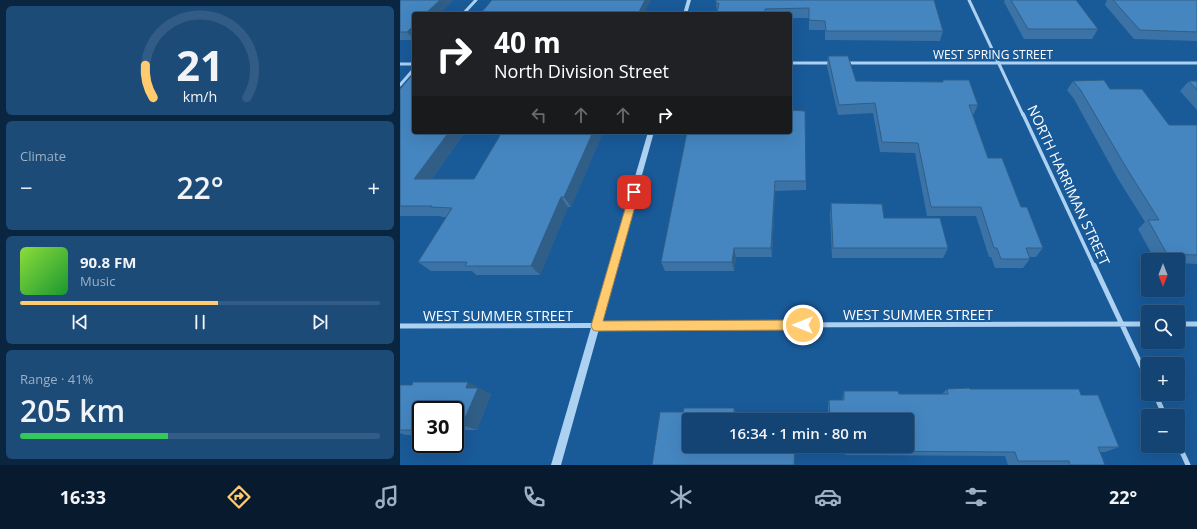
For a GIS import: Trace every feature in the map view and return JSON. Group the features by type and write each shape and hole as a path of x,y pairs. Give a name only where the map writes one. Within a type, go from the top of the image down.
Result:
{"street":[{"path":"465,12 476,0"},
{"path":"686,12 689,0"},
{"name":"NORTH HARRIMAN STREET","path":"968,0 1141,365"},
{"name":"WEST SPRING STREET","path":"792,63 1197,63"},
{"path":"400,64 412,64"},
{"path":"400,85 412,71"},
{"path":"556,465 650,134"},
{"name":"WEST SUMMER STREET","path":"400,326 1141,324"},
{"path":"1185,324 1197,324"},
{"path":"1183,453 1188,465"}],"building":[{"path":"400,0 440,0 427,12 412,12 412,27 407,32 400,32"},
{"path":"492,0 645,0 639,12 482,12"},
{"path":"716,0 934,0 943,31 826,31 825,21 809,20 809,8 765,9 765,12 717,12 719,3 716,3"},
{"path":"1011,0 1076,0 1098,29 1028,29"},
{"path":"1113,0 1197,0 1197,32 1140,30"},
{"path":"828,56 848,56 856,81 943,82 943,80 969,80 978,105 969,105 988,158 1002,158 1021,207 1027,207 1043,248 1026,248 1030,259 1001,259 997,248 994,248 981,207 931,207 918,143 882,142 875,103 839,105"},
{"path":"412,75 412,134 448,134 414,179 474,179 501,134 592,134 564,197 561,197 531,266 465,266 467,262 418,262 452,208 431,207 432,206 400,206 400,89"},
{"path":"1104,80 1110,89 1142,89 1169,125 1197,125 1197,255 1185,255 1185,253 1166,253 1148,220 1159,220 1080,89 1073,81"},
{"path":"1189,81 1197,81 1197,90"},
{"path":"792,110 805,111 806,181 775,181 771,248 734,248 732,262 661,262 687,134 792,134"},
{"path":"831,203 882,204 884,218 940,218 948,248 833,248"},
{"path":"413,382 468,382 466,388 478,388 464,420 464,401 412,401 412,430 400,430 400,385 412,385"},
{"path":"947,389 1079,389 1081,395 1098,395 1119,447 1098,447 1105,465 1070,465 1069,461 1018,461 1015,452 914,451 914,413 830,413 829,400 844,400 844,391 898,391 899,394 948,394"},
{"path":"684,408 734,408 734,413 682,413 682,453 795,453 794,465 652,465 660,412 683,412"}],"route":[{"path":"634,192 596,326 803,325"}]}
